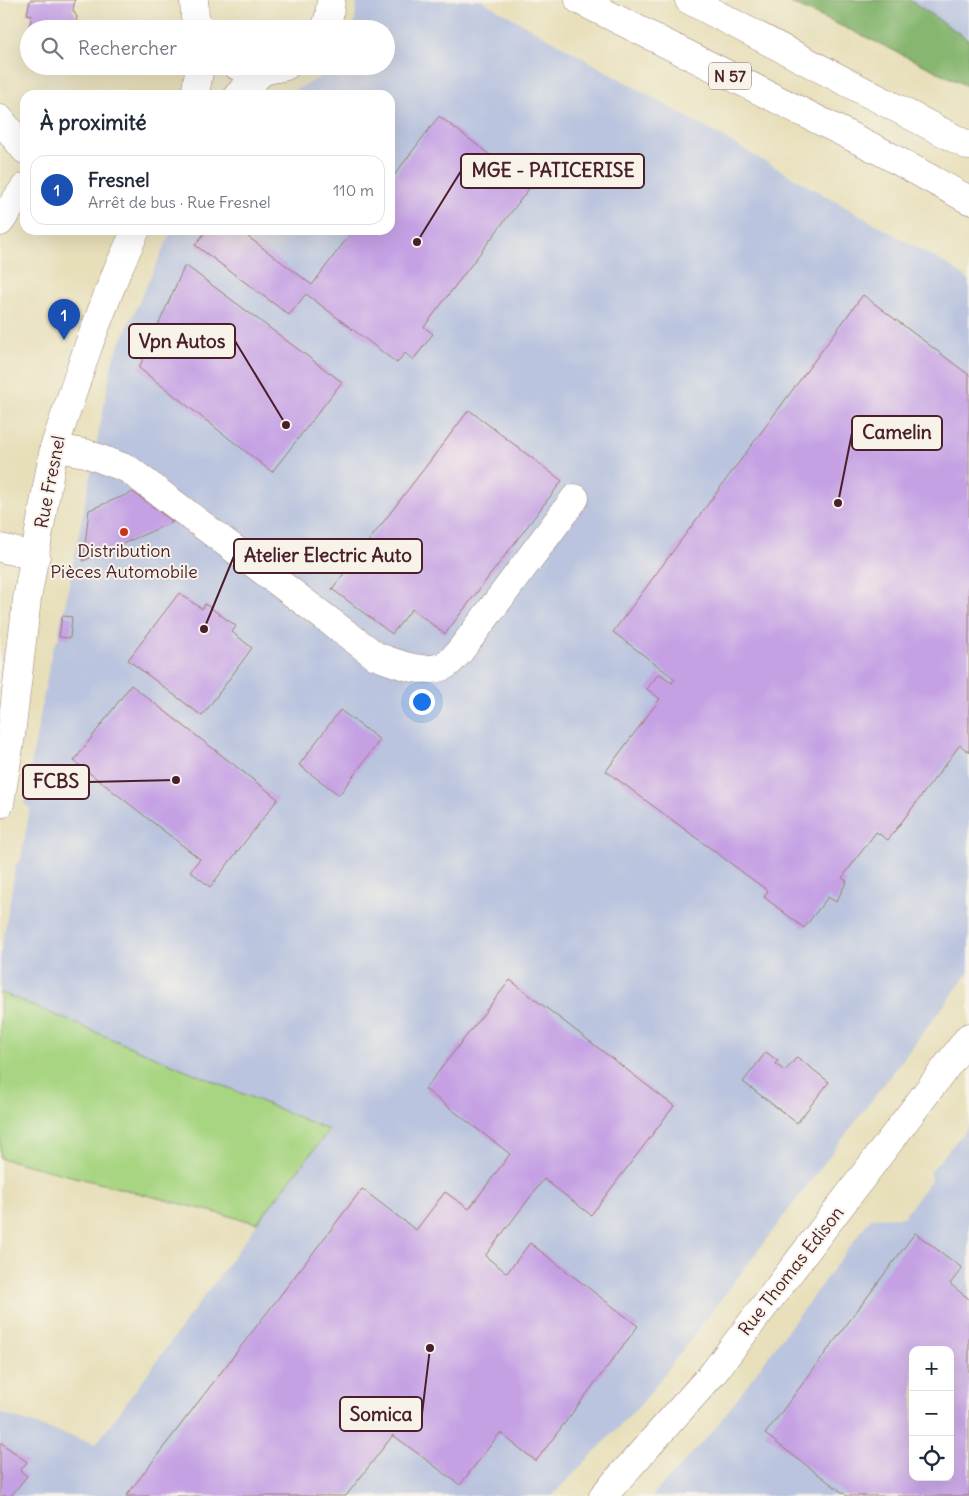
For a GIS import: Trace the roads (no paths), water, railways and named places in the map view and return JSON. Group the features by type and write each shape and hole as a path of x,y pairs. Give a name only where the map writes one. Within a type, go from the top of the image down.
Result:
{"main road":[{"path":"194,0 196,20"},
{"path":"328,20 331,0"},
{"name":"N 57","path":"580,0 880,151 969,200"},
{"path":"689,0 969,146"},
{"path":"196,90 198,75"},
{"path":"242,90 256,75"},
{"path":"0,119 20,144"},
{"path":"0,222 20,194"},
{"name":"Rue Fresnel","path":"0,804 11,735 27,599 54,448 93,335 117,272 134,235"},
{"path":"54,448 85,453 128,468 376,656 408,667 426,669 446,665 460,651 575,498"},
{"path":"0,548 36,556"},
{"name":"Rue Thomas Edison","path":"603,1496 714,1372 969,1037"}],"place":[{"name":"MGE - PATICERISE","path":"417,242"},
{"name":"Fresnel","path":"64,340"},
{"name":"Vpn Autos","path":"286,425"},
{"name":"Camelin","path":"838,503"},
{"name":"Distribution Pièces Automobile","path":"124,532"},
{"name":"Atelier Electric Auto","path":"204,629"},
{"name":"FCBS","path":"176,780"},
{"name":"Somica","path":"430,1348"}]}
